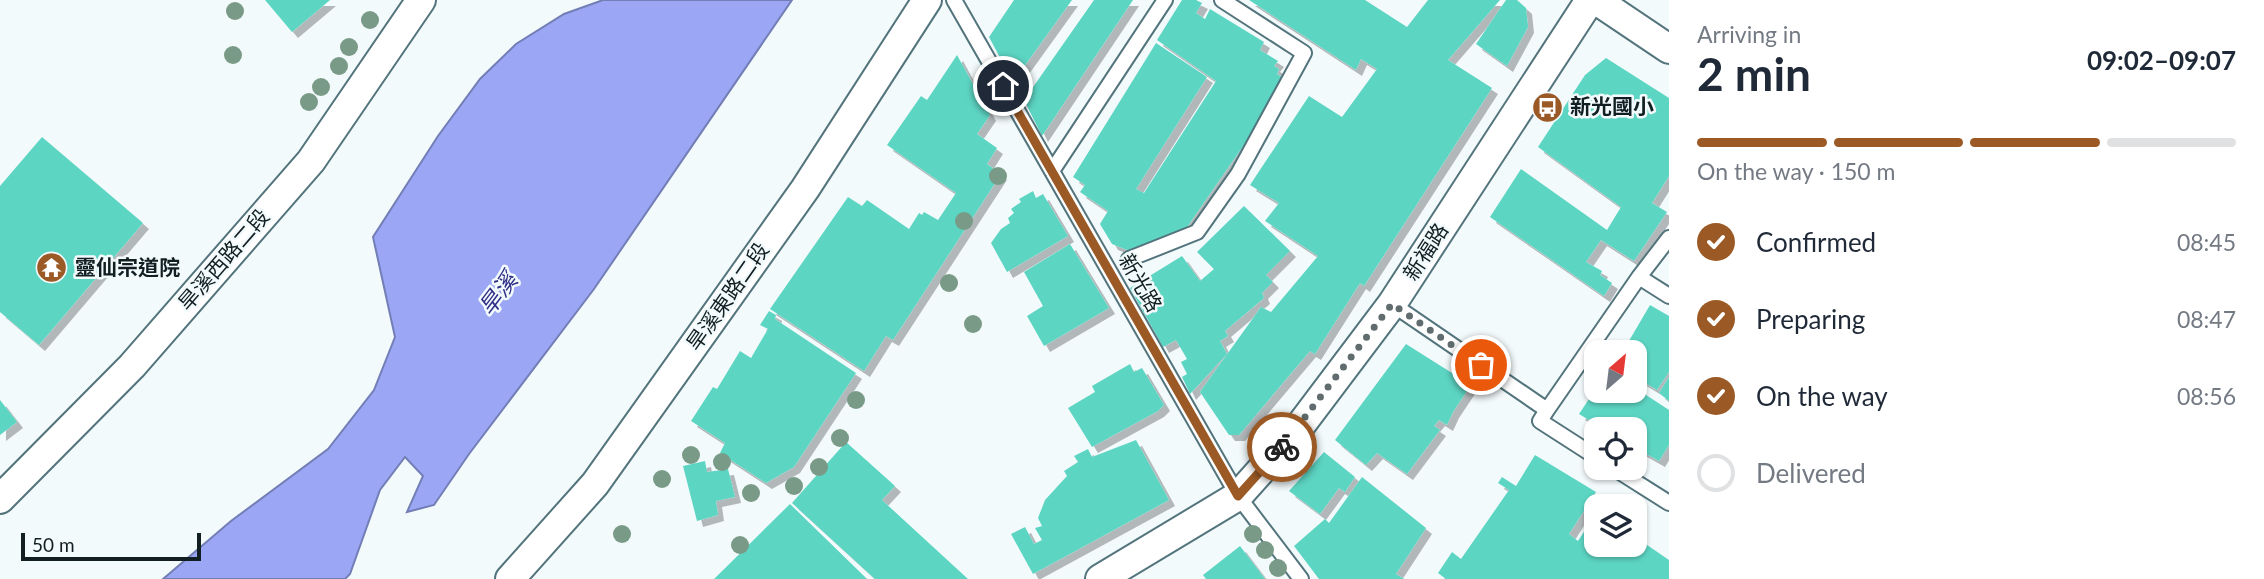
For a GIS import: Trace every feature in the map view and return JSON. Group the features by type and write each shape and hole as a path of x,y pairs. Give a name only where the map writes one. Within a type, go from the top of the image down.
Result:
{"street":[{"name":"旱溪西路二段","path":"0,499 132,366 311,161 421,0"},
{"name":"旱溪東路二段","path":"510,579 595,484 805,189 927,0"},
{"name":"新福路","path":"1100,579 1238,496 1297,430 1392,304 1590,0"},
{"path":"1596,0 1669,49"}],"lane":[{"name":"新光路","path":"954,0 1238,496 1301,579"},
{"path":"1052,171 1165,0"},
{"path":"1129,259 1198,232 1238,174 1304,53 1222,0"},
{"path":"1584,449 1540,421 1669,238"},
{"path":"1639,277 1669,296"},
{"path":"1392,304 1548,410"},
{"path":"1633,480 1669,503"}],"water":[{"name":"旱溪","path":"603,0 792,0 594,289 469,454 434,505 407,512 423,476 405,457 380,490 350,574 345,579 163,579 231,521 328,449 374,390 395,337 373,237 438,136 480,79 516,44 564,14"}],"building":[{"path":"265,0 330,0 292,32"},
{"path":"1014,0 1072,0 1013,82 989,37"},
{"path":"1094,0 1133,0 1042,136 1024,100"},
{"path":"1182,0 1202,3 1196,13 1205,19 1210,9 1264,42 1260,50 1278,61 1274,66 1279,69 1277,74 1288,81 1185,230 1135,253 1112,244 1100,224 1108,211 1080,192 1085,185 1073,177 1156,43 1207,77 1136,189 1144,193 1216,81 1157,40"},
{"path":"1249,0 1365,0 1407,27 1428,0 1500,0 1448,60 1492,88 1364,286 1360,283 1315,354 1310,351 1239,435 1229,435 1200,392 1261,307 1271,312 1318,256 1265,221 1279,203 1250,185 1309,96 1342,117 1377,69 1361,59 1356,70"},
{"path":"1506,0 1517,0 1526,8 1528,27 1507,66 1476,44"},
{"path":"957,55 990,115 977,134 997,148 987,164 1001,174 893,340 886,336 864,371 770,309 848,197 862,206 867,200 909,229 919,213 922,215 924,212 938,220 956,193 887,145 921,96 927,100"},
{"path":"1606,58 1669,98 1669,176 1652,203 1667,212 1634,261 1601,240 1586,262 1602,271 1600,275 1612,283 1604,296 1490,217 1521,169 1607,230 1621,207 1538,147 1585,75"},
{"name":"靈仙宗道院","path":"42,137 143,223 39,345 0,312 0,186"},
{"path":"1033,191 1036,198 1043,194 1068,236 1007,272 991,243 1001,229 1010,223 1008,218 1014,213 1011,209 1021,202 1019,199"},
{"path":"1244,206 1290,251 1266,275 1273,282 1262,293 1264,298 1225,331 1228,336 1220,341 1227,354 1190,394 1182,377 1187,374 1181,362 1187,359 1176,340 1163,347 1130,288 1182,256 1200,281 1214,269 1197,252"},
{"path":"1070,244 1109,308 1044,346 1027,316 1043,306 1024,272"},
{"path":"1650,305 1669,316 1669,372 1657,390 1647,384 1647,340 1630,340"},
{"path":"769,311 776,315 775,319 856,373 794,467 766,483 720,453 725,443 691,421 713,387 717,389 740,351 751,358 768,329 760,325"},
{"path":"1406,344 1471,385 1447,425 1439,420 1434,426 1440,430 1407,474 1377,453 1366,465 1335,440"},
{"path":"1130,364 1134,372 1142,368 1164,405 1158,411 1092,447 1068,408 1095,392 1092,386"},
{"path":"1669,377 1669,401 1659,393"},
{"path":"1647,396 1669,410 1669,445 1659,461 1647,454 1647,417 1584,417 1579,414 1586,403 1647,403"},
{"path":"0,400 17,422 0,435"},
{"path":"1136,440 1169,500 1033,574 1011,534 1025,527 1034,544 1042,540 1035,528 1042,526 1038,518 1045,500 1067,476 1064,471 1078,462 1074,456 1088,449 1092,457"},
{"path":"846,442 895,486 882,500 968,579 875,579 792,503"},
{"path":"1324,452 1355,477 1345,492 1339,488 1320,514 1289,491"},
{"path":"1535,455 1596,492 1584,494 1584,511 1569,534 1578,541 1584,532 1584,557 1647,557 1647,545 1669,560 1669,579 1446,579 1438,573 1452,552 1461,559 1509,490 1498,483 1502,477 1516,486"},
{"path":"705,461 707,472 728,469 735,497 716,501 718,515 697,521 683,466"},
{"path":"1362,477 1426,528 1396,574 1404,579 1319,579 1294,546 1325,519 1329,523"},
{"path":"790,504 867,579 714,579"},
{"path":"1240,546 1265,579 1206,579 1203,575"}],"way so far":[{"path":"1282,447 1392,304 1481,365"}],"place":[{"name":"新光國小","path":"1547,107"},
{"name":"靈仙宗道院","path":"52,268"}],"route":[{"path":"1003,86 1238,496 1282,447"}]}
